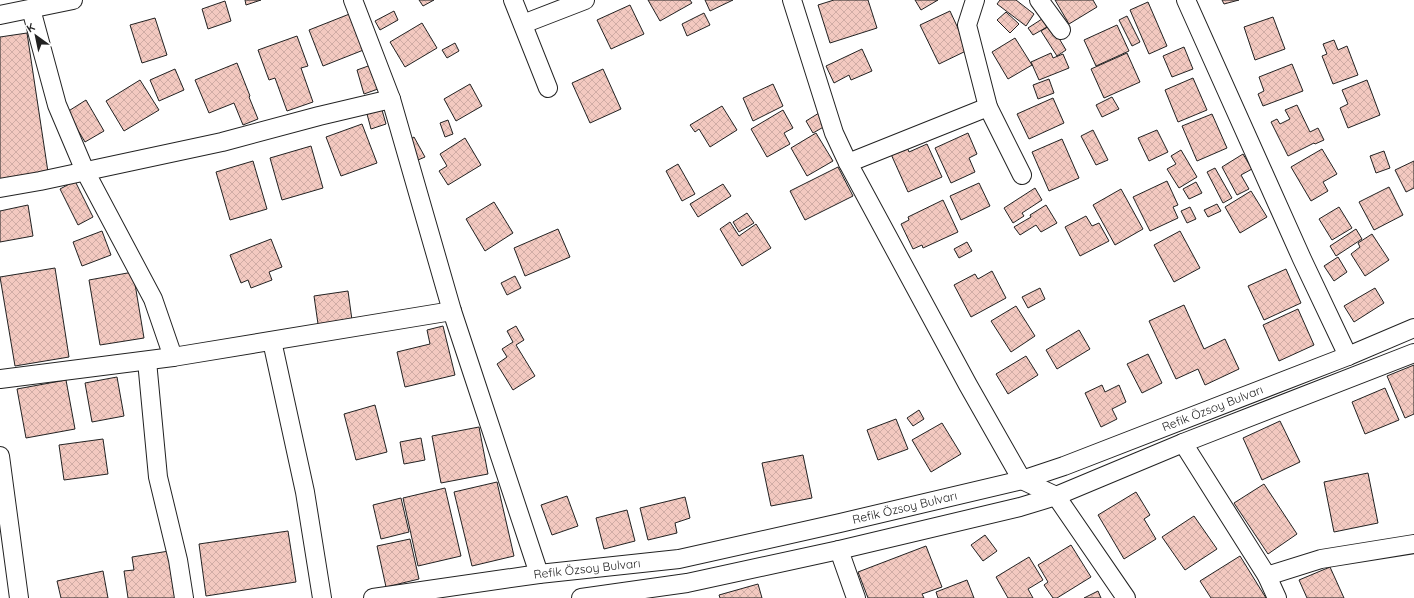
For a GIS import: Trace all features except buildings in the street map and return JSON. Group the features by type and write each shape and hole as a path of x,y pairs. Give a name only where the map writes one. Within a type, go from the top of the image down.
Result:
{"street":[{"path":"0,15 73,0"},
{"path":"353,0 391,99 452,311 539,574"},
{"path":"513,0 548,88"},
{"path":"523,24 585,0"},
{"path":"792,0 834,134 848,163 968,385 1022,480 1056,496 1126,598"},
{"path":"975,0 967,25 988,107 1022,175"},
{"path":"1039,0 1061,30"},
{"path":"1186,0 1302,259 1348,356"},
{"path":"31,9 57,105 85,171 153,299 173,357"},
{"path":"0,188 40,181 222,142 319,116 391,99"},
{"path":"848,163 988,107"},
{"path":"0,379 147,361 452,311"},
{"name":"Refik Özsoy Bulvarı","path":"372,598 411,595 539,574 679,559 1022,480 1064,466 1348,356 1414,328"},
{"path":"272,341 305,492 322,598"},
{"name":"Refik Özsoy Bulvarı","path":"581,598 687,582 839,550 1012,509 1056,496 1183,443 1414,353"},
{"path":"147,361 158,478 178,560 184,598"},
{"path":"1183,443 1267,576 1277,598"},
{"path":"0,456 19,598"},
{"path":"1267,576 1321,559 1414,544"},
{"path":"839,550 856,598"}]}
